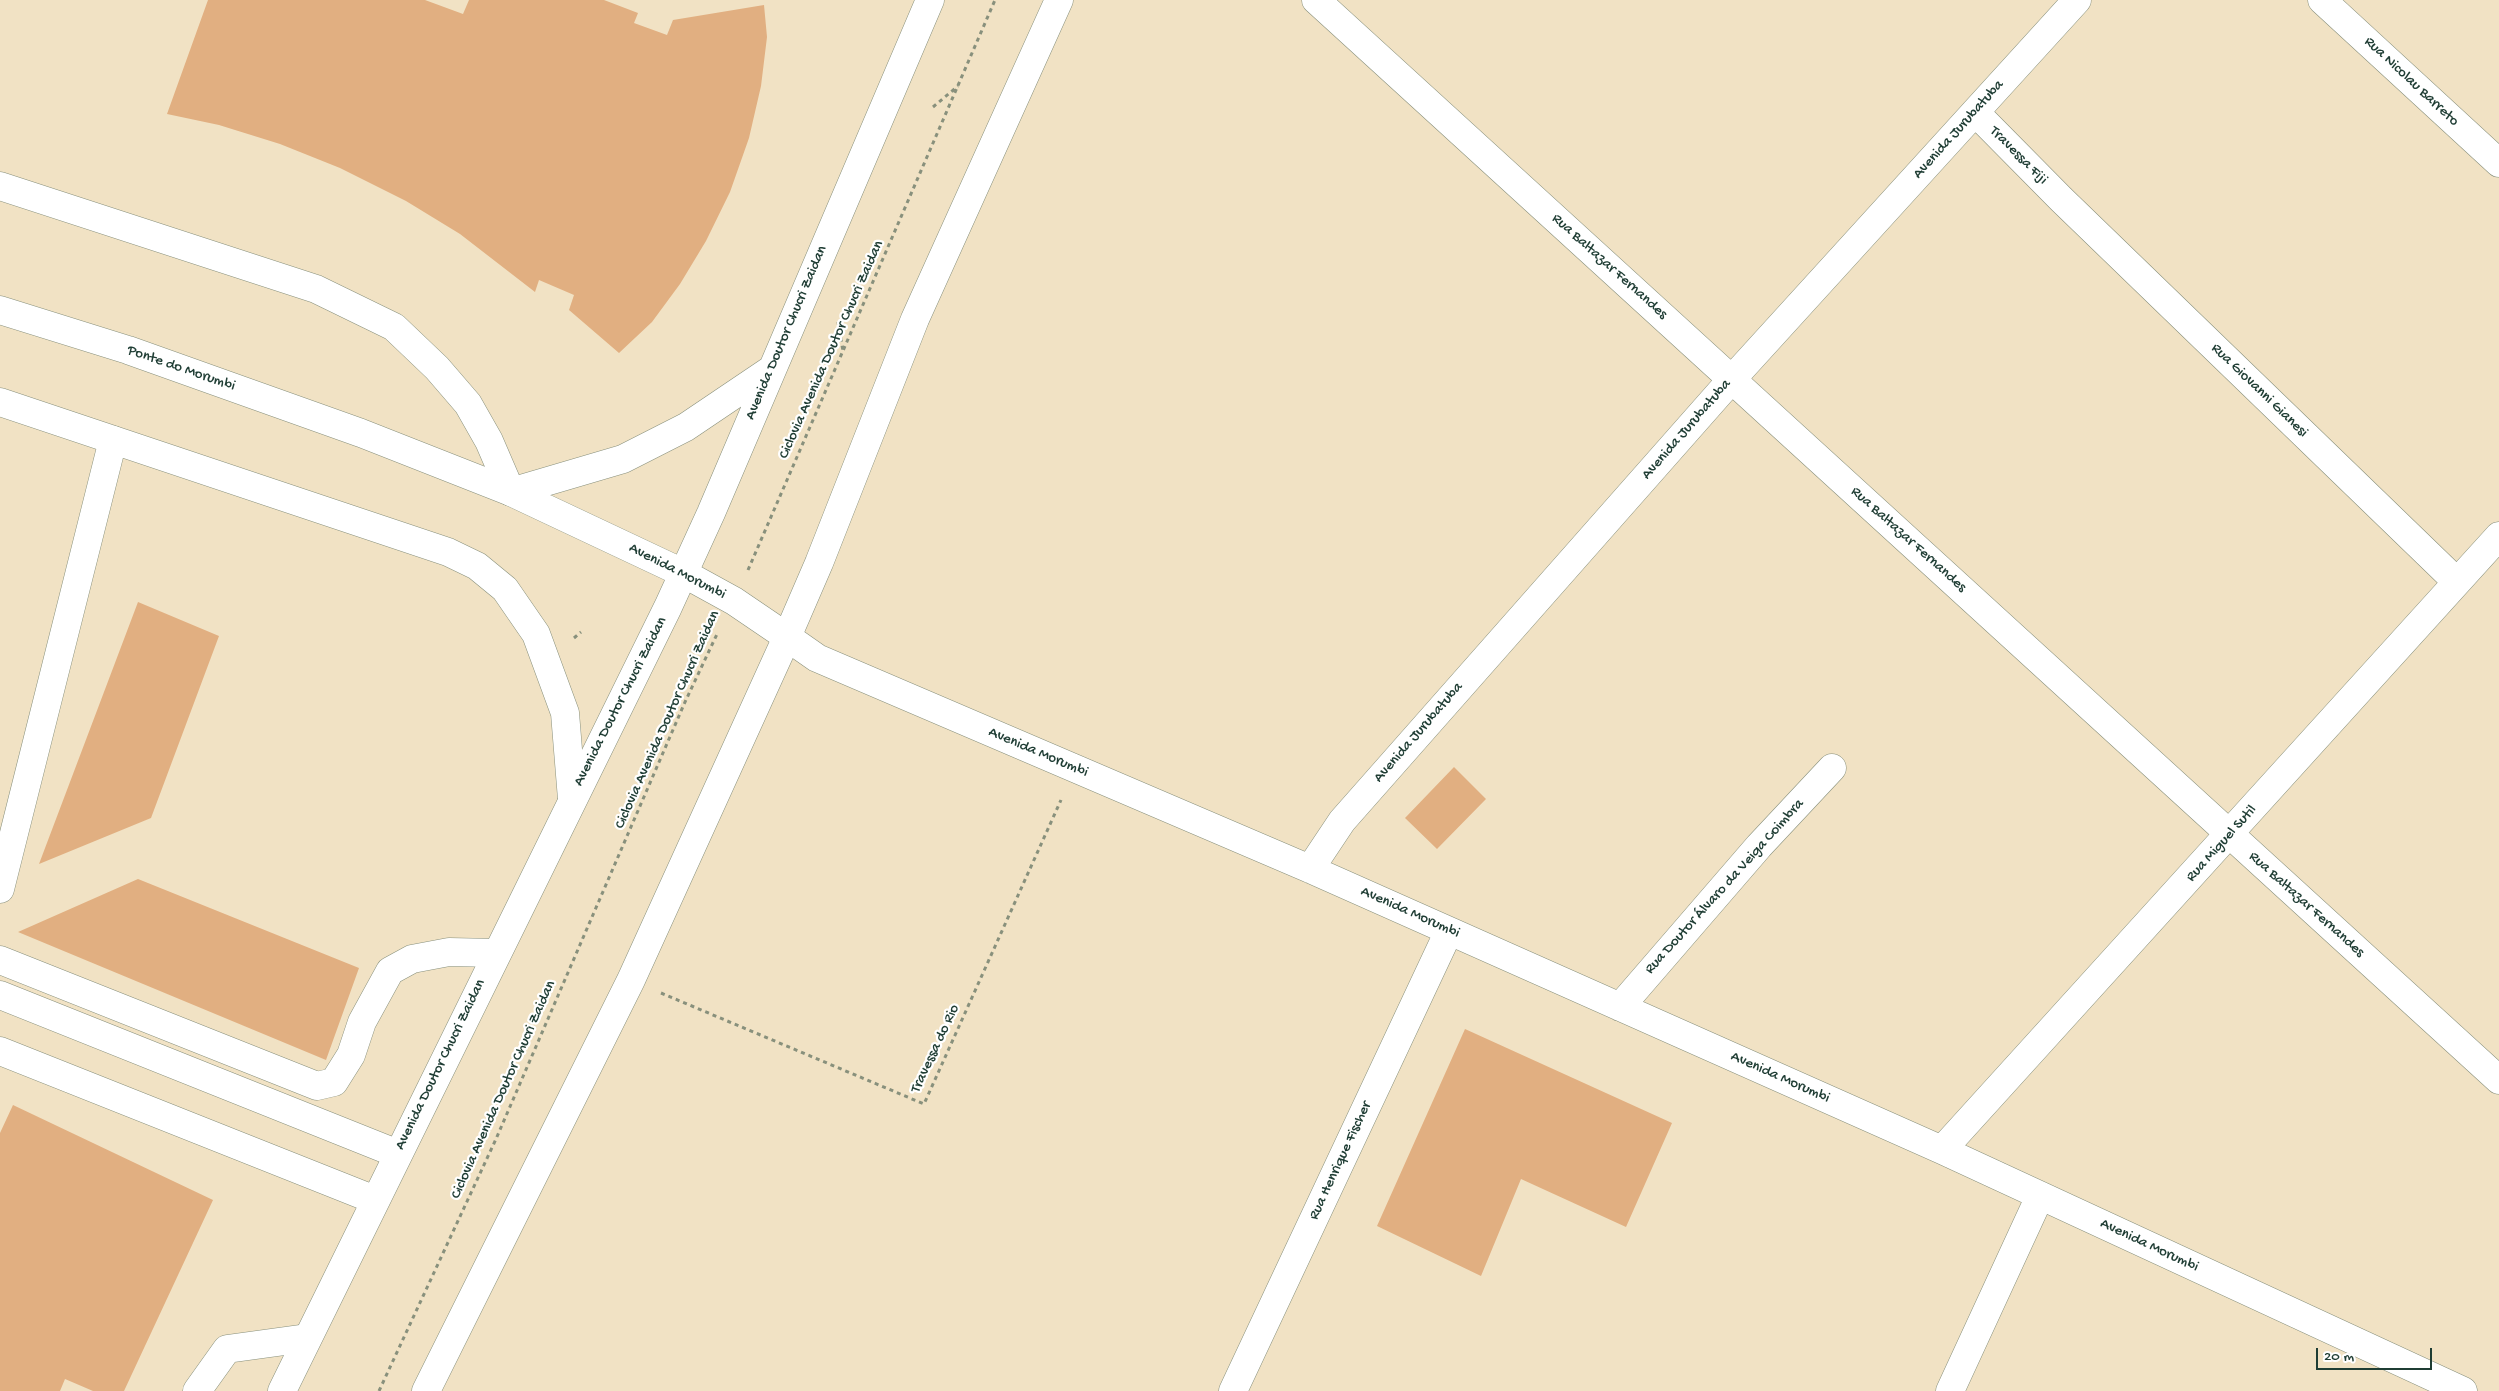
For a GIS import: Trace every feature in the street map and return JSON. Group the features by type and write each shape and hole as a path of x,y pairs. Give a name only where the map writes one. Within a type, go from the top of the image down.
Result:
{"main road":[{"name":"Avenida Doutor Chucri Zaidan","path":"282,1391 572,799 633,681 683,573 772,369 930,0"},
{"path":"426,1391 631,980 820,563 914,319 1059,0"},
{"name":"Rua Baltazar Fernandes","path":"1316,0 2499,1080"},
{"name":"Avenida Jurubatuba","path":"1310,869 1342,821 1732,379 2077,0"},
{"name":"Rua Nicolau Barreto","path":"2322,0 2499,163"},
{"name":"Travessa Fiji","path":"1975,112 2061,199"},
{"path":"0,186 316,289 394,327 438,368 468,404 488,441 511,492 623,459 686,427 772,369"},
{"name":"Rua Giovanni Gianesi","path":"2061,199 2457,582"},
{"name":"Ponte do Morumbi","path":"0,310 128,350 360,433"},
{"path":"0,402 448,552 477,566 505,589 536,634 565,713 572,799"},
{"name":"Avenida Morumbi","path":"360,433 511,492 683,573 734,601 817,658 1449,930 1942,1150 2463,1391"},
{"path":"0,888 112,440"},
{"name":"Rua Miguel Sutil","path":"1942,1150 2230,835 2499,536"},
{"name":"Rua Doutor Álvaro da Veiga Coimbra","path":"1620,1007 1759,846 1832,768"},
{"name":"Rua Henrique Fischer","path":"1233,1391 1449,930"},
{"path":"0,960 317,1086 334,1082 351,1055 362,1022 390,971 412,960 449,952 496,953"},
{"path":"0,994 398,1154"},
{"path":"0,1051 375,1200"},
{"path":"1950,1391 2040,1196"},
{"path":"197,1391 226,1349 307,1338"}],"path":[{"name":"Ciclovia Avenida Doutor Chucri Zaidan","path":"379,1391 500,1130 685,702 734,601 995,0"},
{"path":"933,107 959,86"},
{"path":"838,322 843,352"},
{"name":"Travessa do Rio","path":"631,980 924,1104 1075,768"}],"building":[{"path":"208,0 425,0 463,14 469,0 604,0 638,13 634,23 667,35 673,20 764,5 767,37 761,86 749,138 730,192 706,241 680,284 652,322 619,353 569,310 574,295 539,280 535,292 460,234 406,201 340,168 280,144 219,125 167,114"},
{"path":"138,602 219,636 151,818 39,864"},
{"path":"1454,767 1486,799 1437,849 1405,818"},
{"path":"138,879 359,968 326,1060 18,932"},
{"path":"1465,1029 1672,1123 1626,1227 1521,1179 1481,1276 1377,1226"},
{"path":"13,1105 213,1200 124,1391 93,1391 65,1379 60,1391 0,1391 0,1133"}]}
